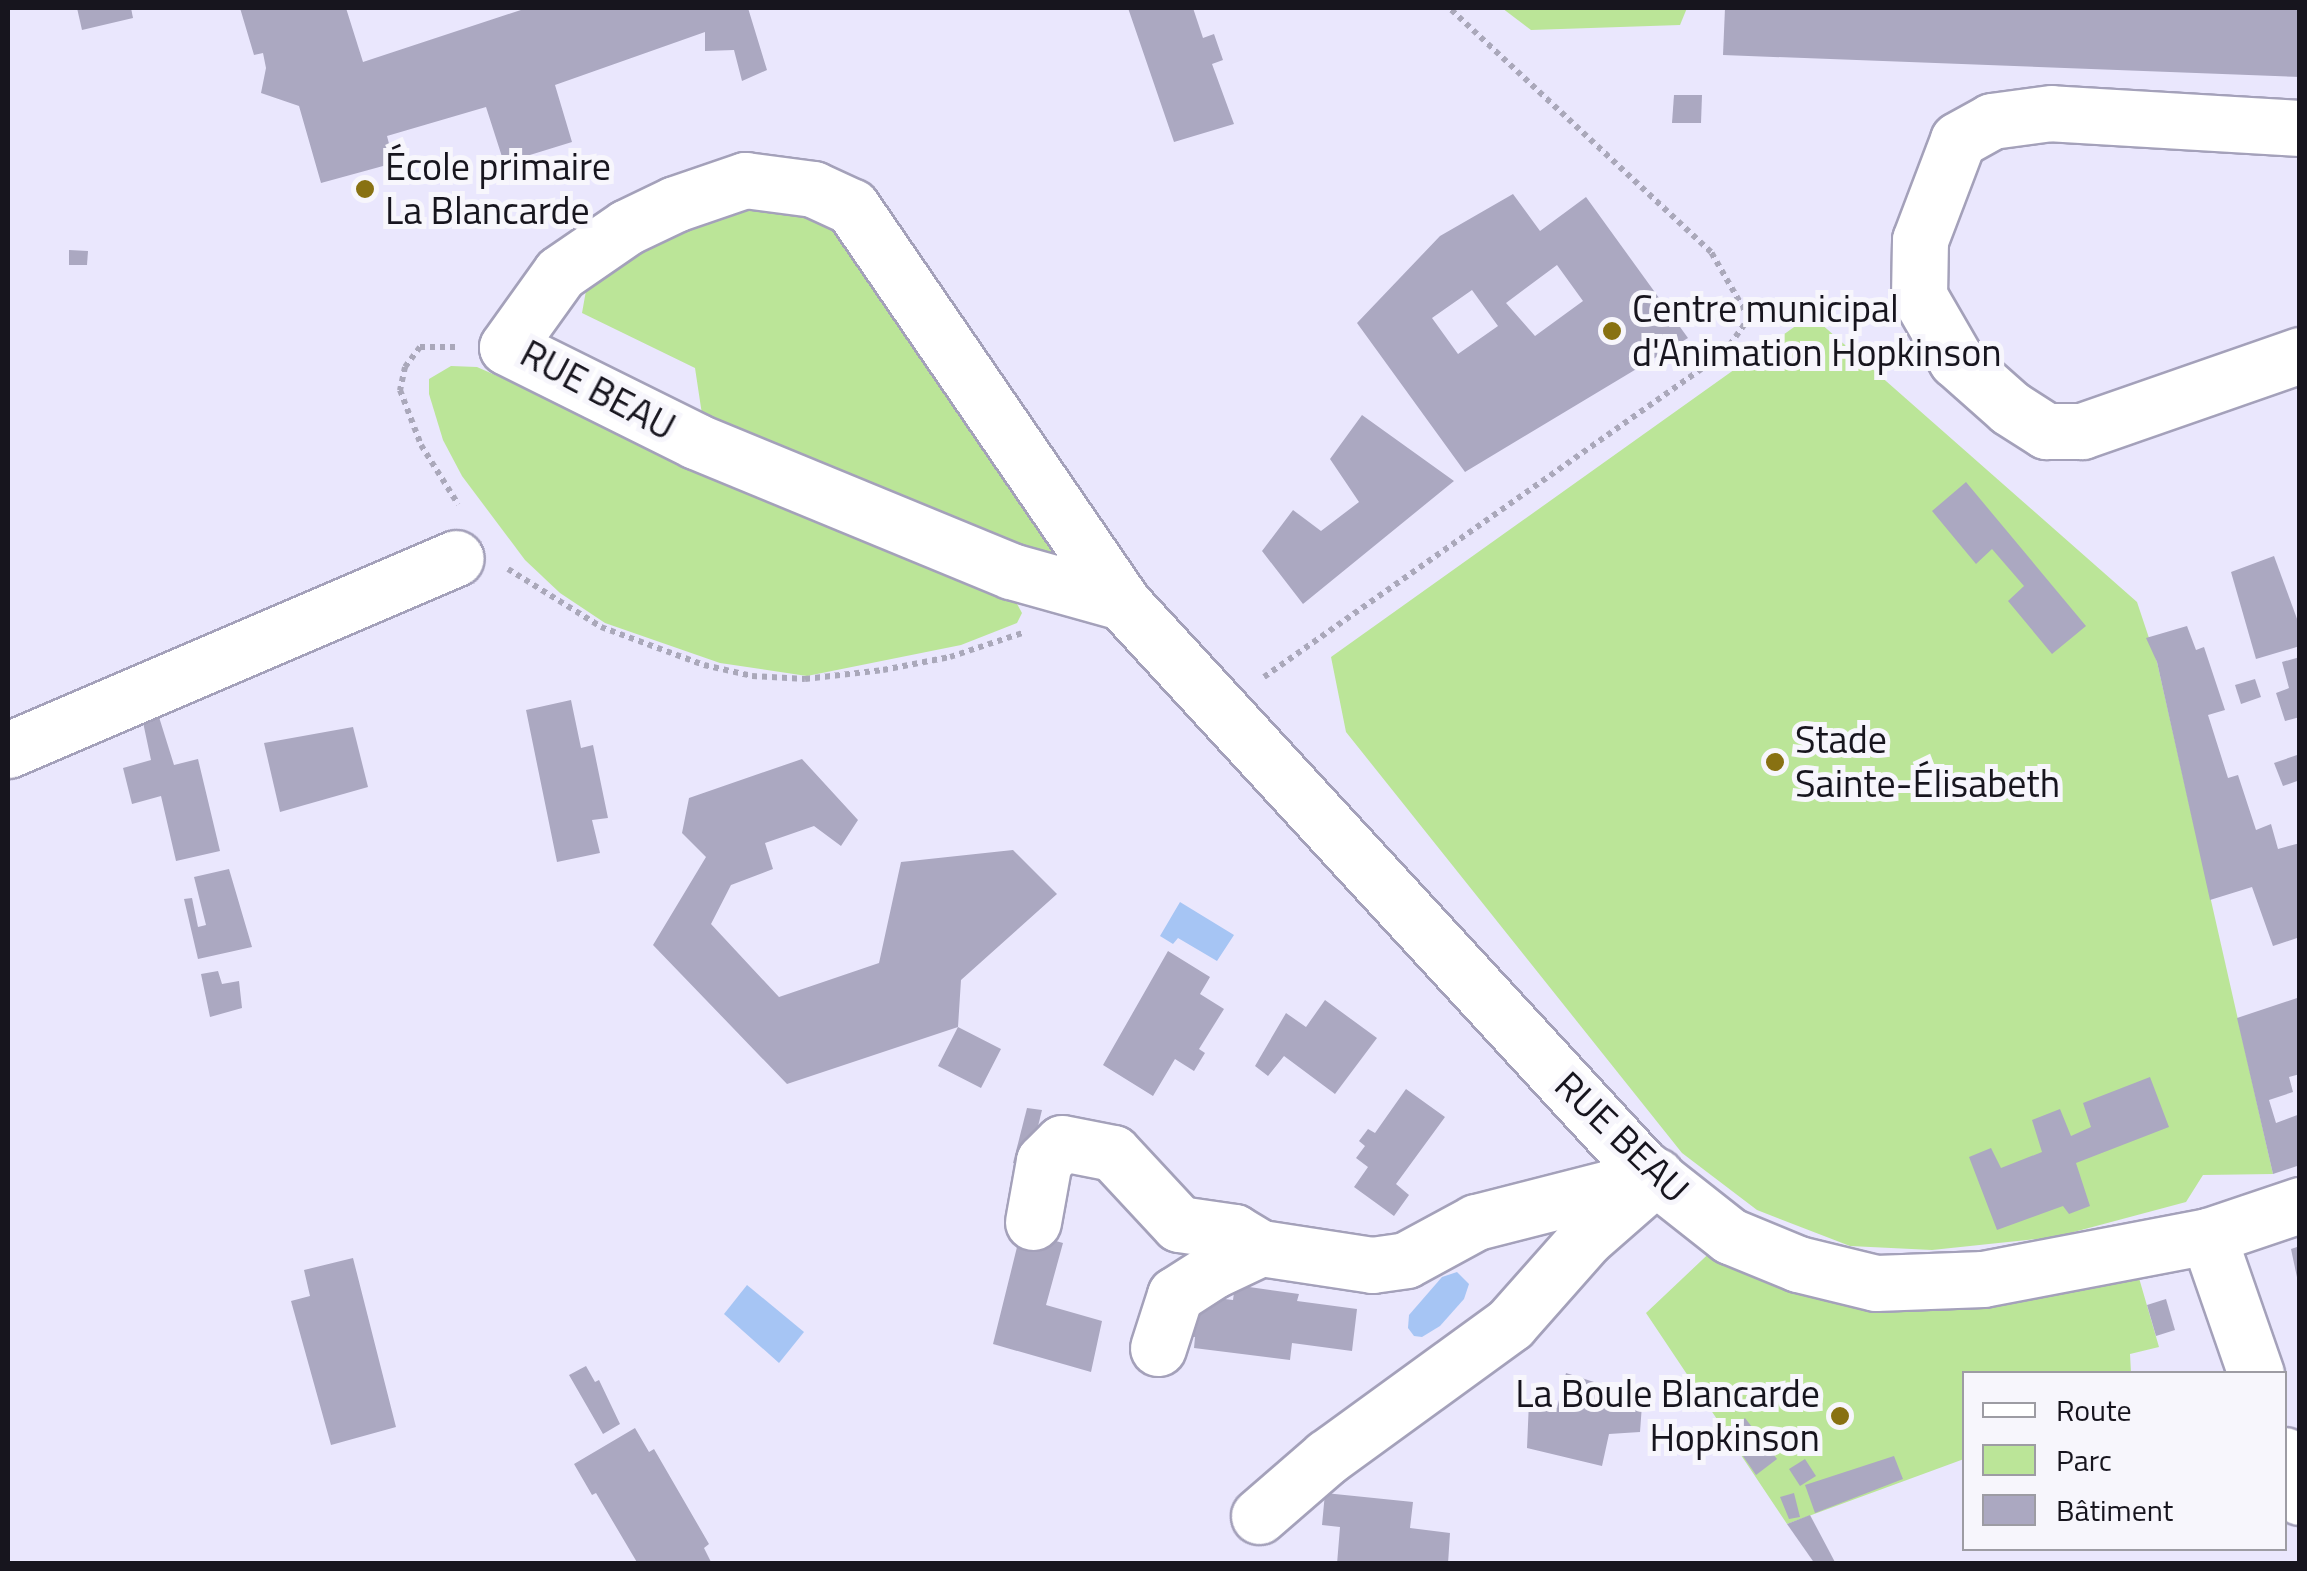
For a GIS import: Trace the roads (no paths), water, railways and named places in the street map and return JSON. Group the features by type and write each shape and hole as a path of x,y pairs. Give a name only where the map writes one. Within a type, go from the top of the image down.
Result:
{"street":[{"path":"2300,128 2052,113 1992,121 1958,140 1920,240 1919,296 1956,360 2010,408 2046,430 2082,431 2300,355"},
{"name":"RUE BEAU","path":"1122,602 1011,571 696,441 507,347 560,273 628,227 675,204 744,180 813,188 852,206 1122,602 1656,1176 1730,1236 1798,1264 1876,1284 1983,1279 2208,1236 2300,1205"},
{"path":"8,750 476,547"},
{"path":"1033,1222 1044,1161 1062,1143 1113,1153 1180,1224 1234,1232 1261,1248 1372,1265 1406,1260 1476,1222 1656,1176"},
{"path":"1259,1516 1327,1457 1510,1324 1586,1238 1656,1176"},
{"path":"2208,1236 2255,1371"},
{"path":"1158,1348 1176,1296 1214,1270 1261,1248"},
{"path":"2287,1463 2300,1498"}],"water":[{"path":"1180,902 1234,935 1217,961 1178,938 1173,944 1160,936"},
{"path":"1457,1272 1469,1284 1464,1299 1440,1326 1422,1337 1414,1336 1408,1328 1409,1315 1442,1277"},
{"path":"747,1285 804,1332 779,1363 724,1314"}],"place":[{"name":"École primaire La Blancarde","path":"365,189"},
{"name":"Centre municipal d'Animation Hopkinson","path":"1612,331"},
{"name":"Stade Sainte-Élisabeth","path":"1775,762"},
{"name":"La Boule Blancarde Hopkinson","path":"1840,1416"}]}
